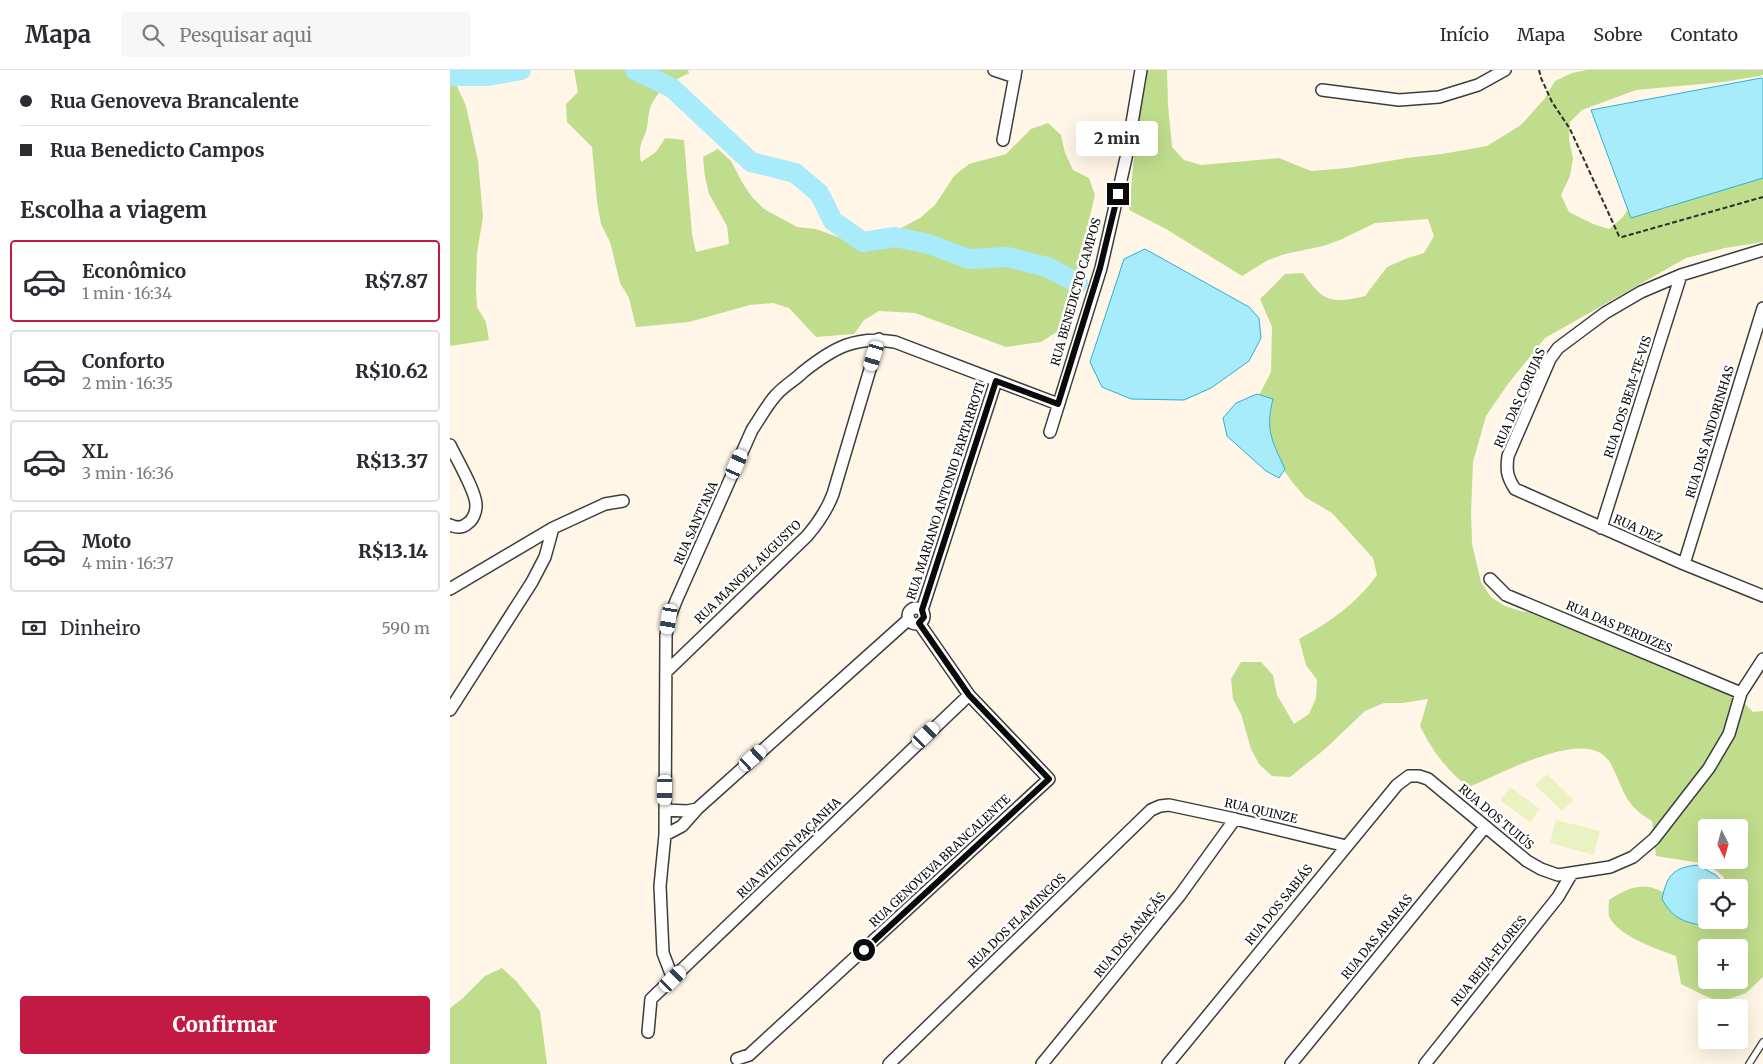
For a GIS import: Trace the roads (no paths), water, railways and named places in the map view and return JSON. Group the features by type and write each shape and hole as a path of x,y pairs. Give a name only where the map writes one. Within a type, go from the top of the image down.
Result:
{"street":[{"path":"994,70 1015,74 1003,140"},
{"name":"RUA BENEDICTO CAMPOS","path":"1050,432 1100,268 1126,158 1141,70"},
{"path":"1322,90 1399,100 1439,97 1478,85 1505,70"},
{"name":"RUA DAS CORUJAS","path":"1508,478 1506,468 1508,456 1550,359 1558,348 1605,314 1641,292 1681,276 1763,250"},
{"name":"RUA DOS BEM-TE-VIS","path":"1601,528 1681,276"},
{"name":"RUA DAS ANDORINHAS","path":"1684,564 1763,308"},
{"name":"RUA SANT’ANA","path":"673,979 663,953 660,886 665,835 666,635 669,619 748,439 763,413 776,395 831,351 854,342 879,339 895,342 1058,404"},
{"name":"RUA MANOEL AUGUSTO","path":"666,672 807,536 828,509 879,339"},
{"name":"RUA MARIANO ANTONIO FARTARROTI","path":"914,621 908,616 912,609 919,608 922,610 996,381"},
{"path":"450,445 474,495 477,506 471,522 464,526 456,527 450,525"},
{"name":"RUA DEZ","path":"1508,478 1514,490 1684,564 1763,596"},
{"path":"450,590 553,528 605,504 623,501"},
{"path":"450,710 532,582 545,557 553,528"},
{"name":"RUA DAS PERDIZES","path":"1490,580 1506,595 1741,692"},
{"path":"665,835 682,826 697,809 914,621 969,695"},
{"path":"1572,873 1610,867 1633,857 1654,839 1710,768 1729,734 1741,692 1763,659"},
{"name":"RUA GENOVEVA BRANCALENTE","path":"737,1059 749,1055 1049,779 969,695"},
{"name":"RUA WILTON PAÇANHA","path":"648,1032 651,999 969,695"},
{"name":"RUA DOS SABIÁS","path":"1168,1064 1397,785 1409,776 1419,776"},
{"name":"RUA DOS TUIÚS","path":"1419,776 1428,779 1527,861 1541,869 1558,875 1572,873"},
{"name":"RUA QUINZE","path":"1169,805 1346,846"},
{"name":"RUA DOS FLAMINGOS","path":"889,1064 1151,810 1169,805"},
{"path":"665,810 687,811 697,809"},
{"name":"RUA DOS ANAÇÃS","path":"1042,1064 1180,895 1235,819"},
{"name":"RUA DAS ARARAS","path":"1291,1064 1485,827"},
{"name":"RUA BEIJA-FLORES","path":"1425,1064 1558,897 1572,873"}],"lane":[{"path":"1749,1064 1763,1042"}],"water":[{"path":"1763,79 1763,178 1631,218 1591,110"},
{"path":"1145,249 1249,307 1259,318 1261,338 1249,361 1211,388 1184,400 1131,399 1102,387 1090,362 1124,259"},
{"path":"1257,394 1273,399 1270,419 1271,435 1285,469 1279,478 1266,471 1227,436 1223,418 1236,403"},
{"path":"1697,865 1698,869 1705,869 1720,879 1698,879 1698,925 1676,916 1662,899 1666,884 1672,874 1689,866"}],"waterway":[{"path":"450,76 488,76 521,70"},
{"path":"635,70 672,88 751,162 795,173 819,193 833,221 863,242 895,237 929,244 969,259 1007,257 1047,267 1078,283"}]}
